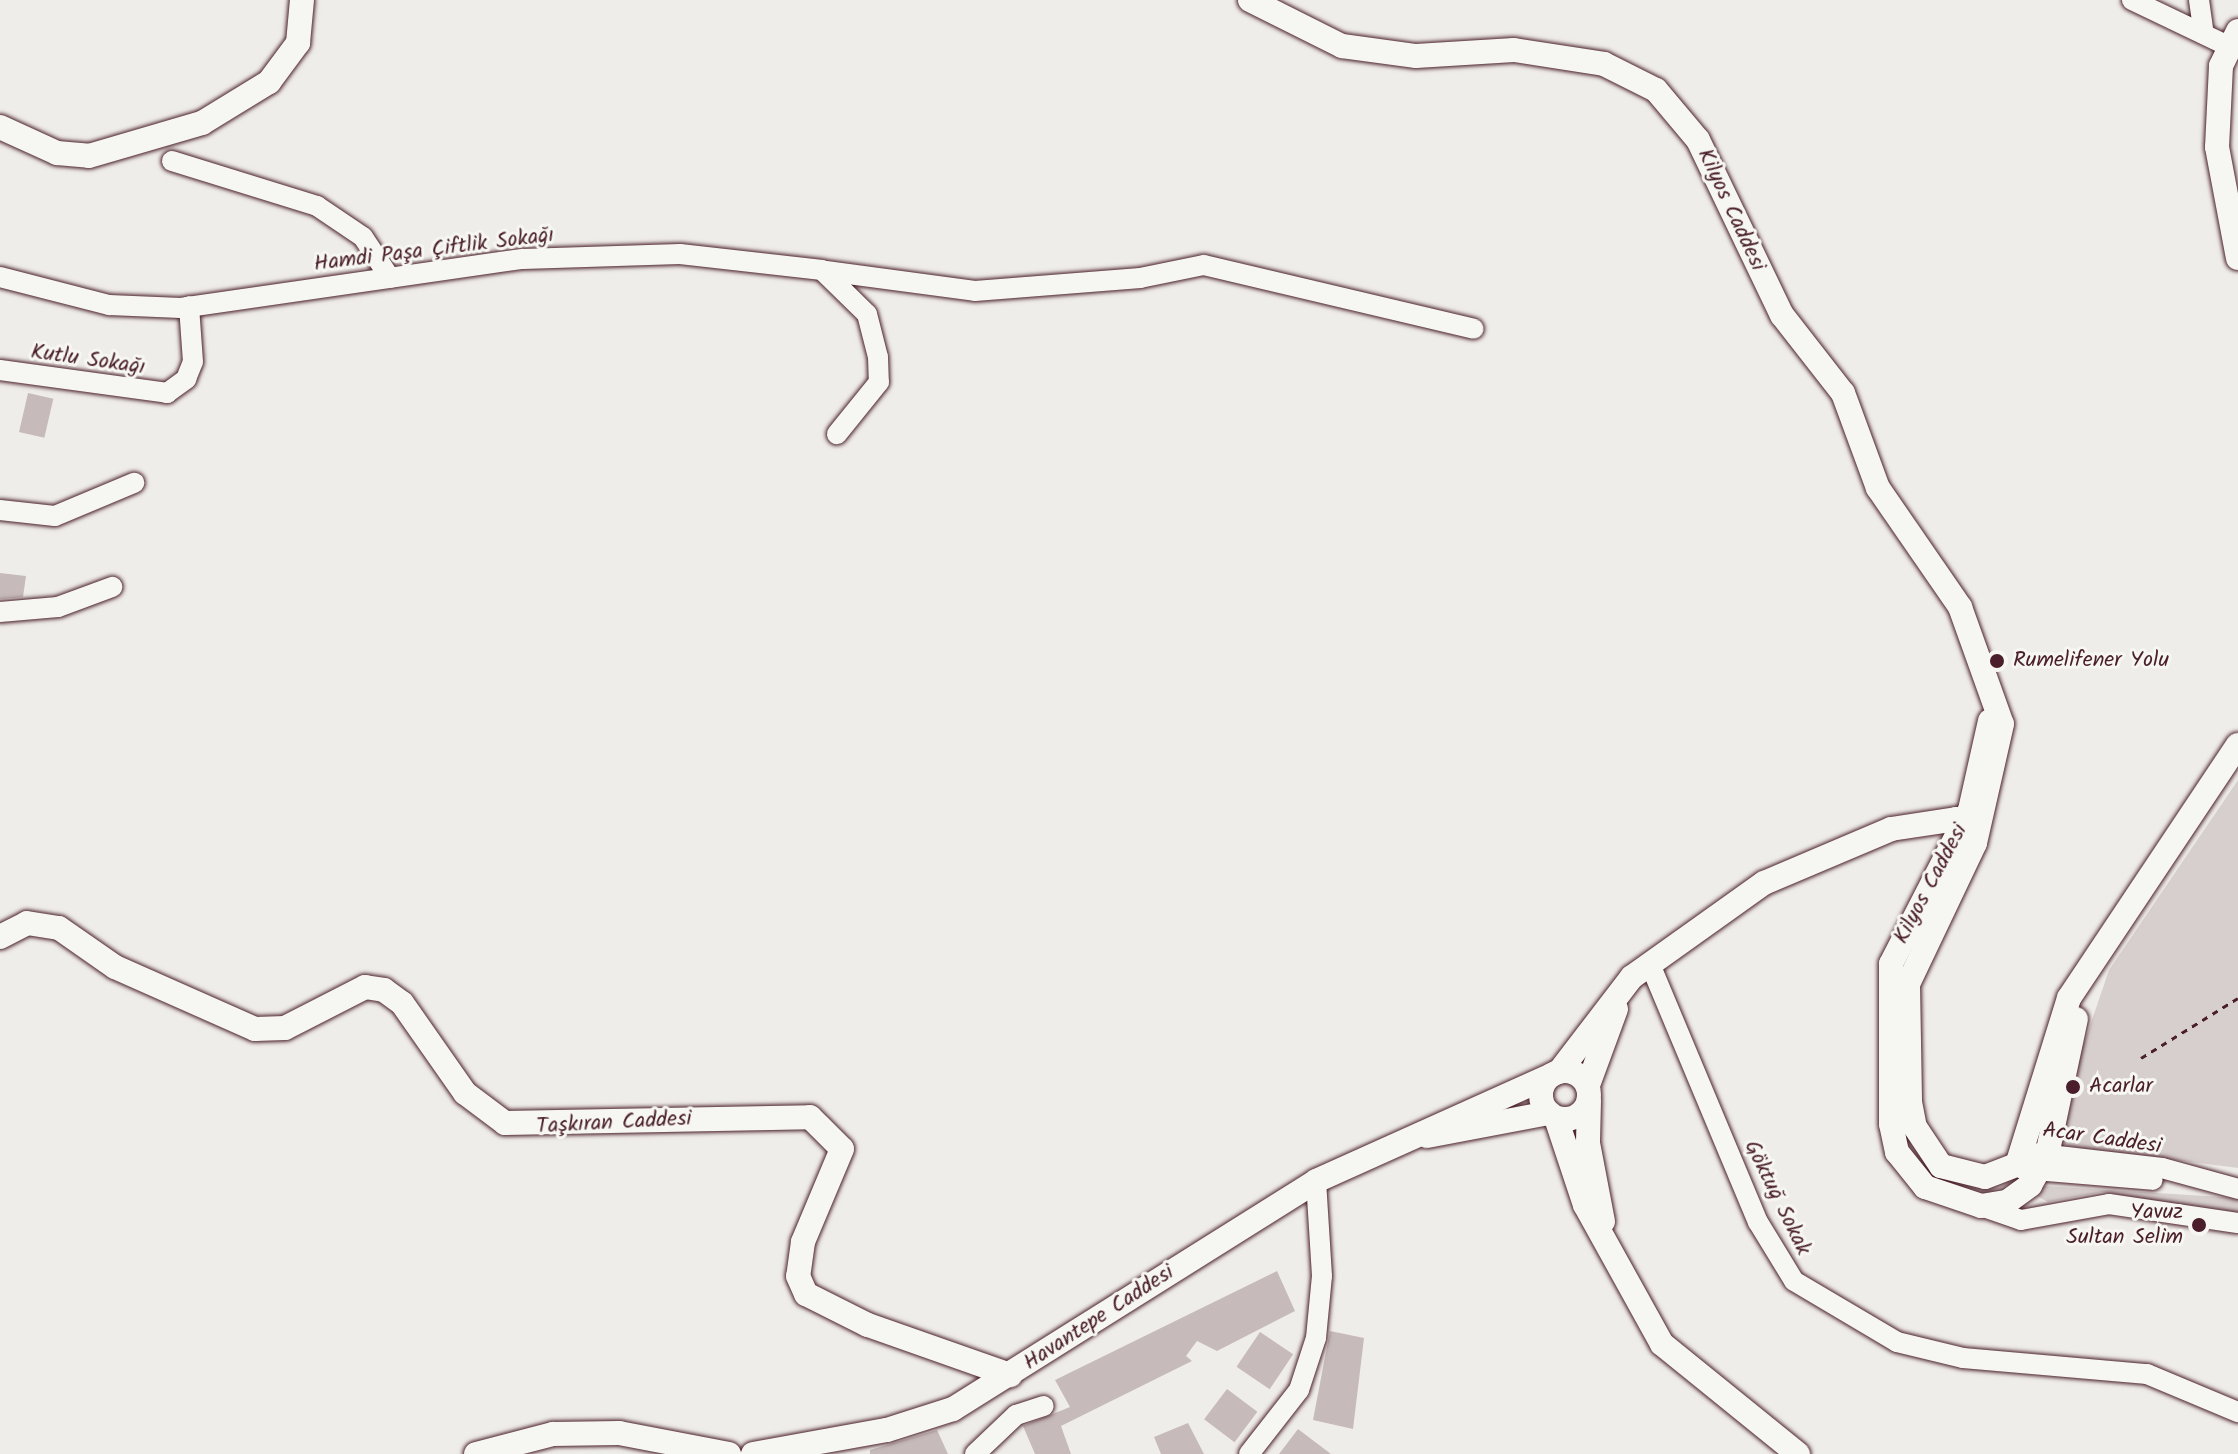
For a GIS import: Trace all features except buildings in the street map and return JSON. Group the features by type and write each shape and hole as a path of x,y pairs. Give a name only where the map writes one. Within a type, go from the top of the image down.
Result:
{"street":[{"path":"0,127 57,153 89,156 202,123 269,82 298,43 302,0"},
{"name":"Kilyos Caddesi","path":"1250,0 1342,46 1416,56 1514,50 1604,64 1656,90 1698,140 1782,315 1843,393 1878,488 1960,607 1983,656 1995,707 1973,822 1908,984 1905,1062 1915,1127 1941,1166 1972,1177 2021,1179"},
{"path":"2199,0 2204,34"},
{"path":"2142,2 2204,34 2233,38 2217,147 2238,258"},
{"path":"172,161 317,206 363,237 390,278"},
{"name":"Hamdi Paşa Çiftlik Sokağı","path":"0,277 109,305 189,306 523,259 680,254 975,291 1140,278 1204,265 1474,329"},
{"path":"822,270 867,314 878,357 879,382 837,434"},
{"name":"Kutlu Sokağı","path":"0,370 167,393 186,379 193,362 189,306"},
{"path":"0,510 55,516 134,483"},
{"path":"0,612 40,611 112,587"},
{"path":"2238,745 2091,963 2050,1049 2021,1179 2037,1206 2062,1211 2109,1204 2238,1223"},
{"path":"1798,1454 1662,1344 1631,1299 1605,1236 1585,1205 1552,1115 1541,1098 1555,1074 1621,991 1650,964 1764,883 1826,851 1891,829 1973,822"},
{"name":"Kilyos Caddesi","path":"1973,822 1891,964 1888,1095 1897,1152 1910,1171 1945,1197 1981,1206 2021,1179"},
{"name":"Taşkıran Caddesi","path":"0,937 27,923 59,928 115,967 255,1029 285,1028 365,987 384,990 402,1003 465,1093 505,1123 810,1117 842,1149 803,1242 798,1276 806,1294 868,1325 1010,1375"},
{"name":"Göktuğ Sokak","path":"1650,964 1758,1222 1794,1281 1897,1342 1963,1358 2147,1374 2238,1412"},
{"path":"1552,1115 1580,1115 1621,991"},
{"path":"1555,1074 1576,1073 1588,1093 1588,1143 1605,1236"},
{"name":"Havantepe Caddesi","path":"753,1454 887,1430 953,1409 1316,1181 1427,1136 1555,1074"},
{"name":"Havantepe Caddesi","path":"1427,1136 1552,1115"},
{"name":"Acar Caddesi","path":"2021,1179 2172,1175 2238,1189"},
{"path":"2021,1179 2048,1219 2062,1211"},
{"path":"1249,1454 1299,1390 1316,1338 1322,1276 1316,1181"},
{"path":"975,1454 1016,1415 1044,1406"},
{"path":"476,1454 553,1434 619,1433 729,1454"}],"path":[{"path":"2141,1058 2238,998"}],"shaded area":[{"path":"2238,780 2238,1168 2067,1146 2061,1140 2078,1061 2109,970"},
{"path":"2044,1186 2238,1198 2238,1215 2102,1192 2048,1202 2037,1196"}],"place":[{"name":"Rumelifener Yolu","path":"1997,661"},
{"name":"Acarlar","path":"2073,1087"},
{"name":"Yavuz Sultan Selim","path":"2199,1225"}]}
